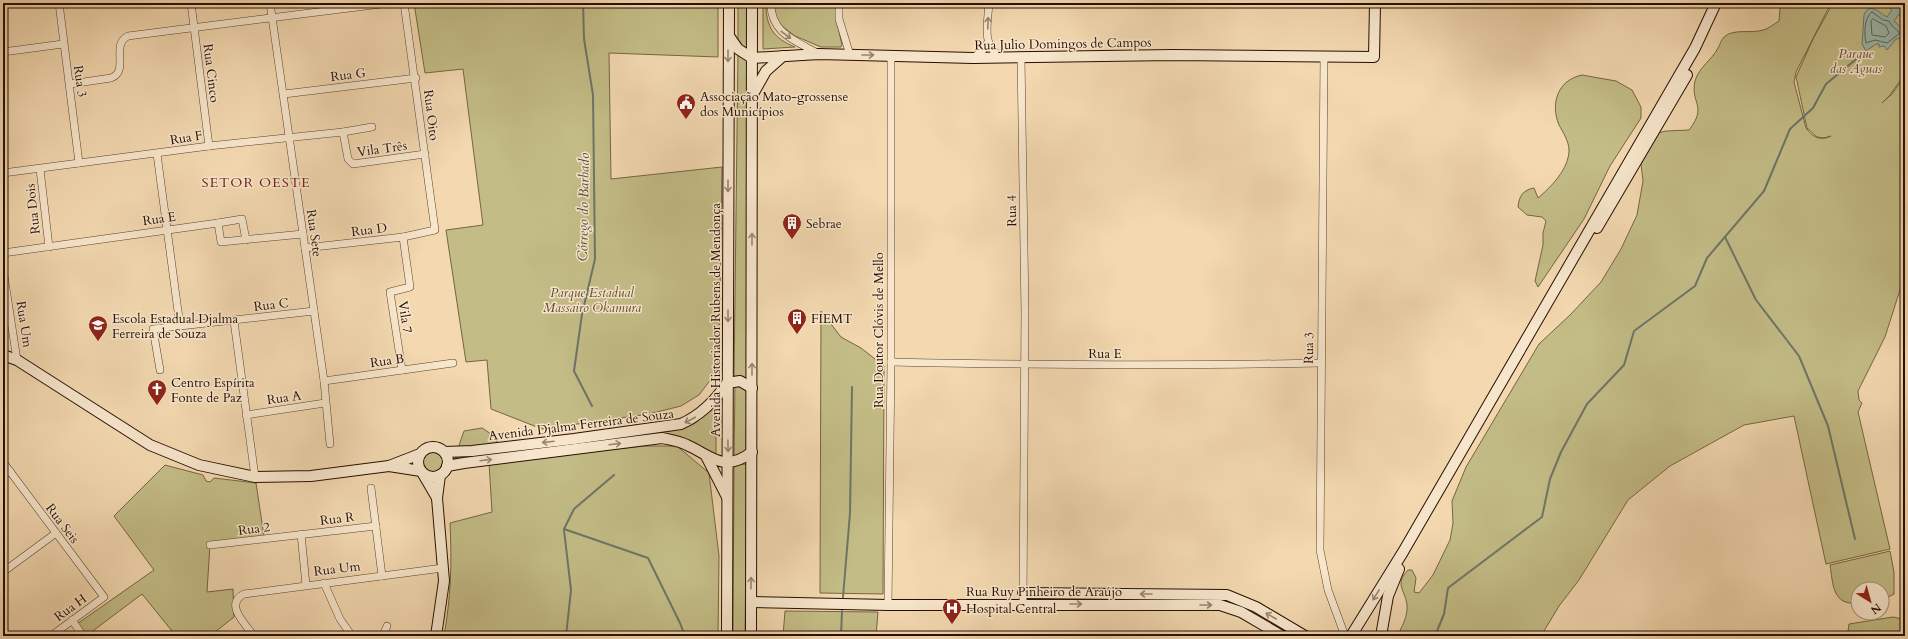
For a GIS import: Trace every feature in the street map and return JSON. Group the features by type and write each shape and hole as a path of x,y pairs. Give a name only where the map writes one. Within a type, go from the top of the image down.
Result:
{"street":[{"name":"Rua 3","path":"59,3 79,163"},
{"name":"Rua Cinco","path":"191,3 209,146"},
{"name":"Rua Sete","path":"270,3 324,380 330,444"},
{"path":"70,84 111,78 116,75 120,69 119,49 122,40 137,34 388,3"},
{"name":"Rua Oito","path":"404,3 416,78 435,230"},
{"name":"Avenida Historiador Rubens de Mendonça","path":"727,636 729,3"},
{"path":"751,636 752,3"},
{"path":"771,3 771,16 780,30 788,37 818,54"},
{"path":"839,3 839,20 850,55"},
{"path":"989,3 988,42 993,52 1004,57"},
{"name":"Rua Julio Domingos de Campos","path":"752,58 818,54 973,58 1021,56 1174,55 1374,57 1375,3"},
{"path":"1351,636 1403,552 1695,48 1716,3"},
{"path":"1381,636 1388,596 1399,568 1677,92 1712,29 1722,3"},
{"path":"728,36 738,48 752,58"},
{"path":"973,58 983,50 988,42"},
{"path":"3,52 63,44"},
{"name":"Rua Doutor Clóvis de Mello","path":"888,605 891,362 891,55"},
{"path":"752,95 766,71 783,56"},
{"name":"Rua 4","path":"1021,56 1024,364 1023,604"},
{"name":"Rua 3","path":"1324,56 1320,363 1320,550 1328,590 1344,636"},
{"name":"Rua G","path":"284,94 416,78"},
{"name":"Rua F","path":"3,172 40,169 209,146 343,132 372,127"},
{"name":"Vila Três","path":"343,132 348,159 353,164 425,154"},
{"path":"157,154 180,326"},
{"name":"Rua Dois","path":"40,169 49,247"},
{"name":"Rua E","path":"3,253 242,219 246,240"},
{"path":"218,223 221,242 303,234"},
{"name":"Rua D","path":"305,248 403,237 435,230"},
{"name":"Vila 7","path":"402,370 390,292 410,287 403,237"},
{"name":"Rua Um","path":"3,269 17,360"},
{"name":"Rua C","path":"160,370 154,330 314,310"},
{"path":"234,321 255,477"},
{"name":"Avenida Djalma Ferreira de Souza","path":"3,355 17,360 150,445 199,465 255,477 311,476 389,466 420,454 430,447 438,448 445,452 472,451 662,438 687,444 717,462 728,463"},
{"name":"Rua E","path":"891,362 1212,366 1320,363"},
{"name":"Rua B","path":"324,380 453,363"},
{"path":"727,383 740,382 752,388"},
{"name":"Avenida Djalma Ferreira de Souza","path":"448,466 681,424 694,418 707,407 727,383"},
{"name":"Rua A","path":"246,415 325,403"},
{"path":"436,636 443,591 443,568 437,498 440,475 448,466 445,452"},
{"path":"728,463 737,461 752,452"},
{"path":"420,454 417,462 437,498"},
{"path":"706,456 728,498"},
{"name":"Rua Seis","path":"3,462 104,597"},
{"name":"Avenida Djalma Ferreira de Souza","path":"389,466 422,473 431,477 440,475"},
{"path":"3,476 10,471"},
{"path":"371,488 382,576"},
{"name":"Rua R","path":"301,534 376,526"},
{"path":"3,572 56,533"},
{"path":"301,534 306,585"},
{"name":"Rua 2","path":"210,545 301,534"},
{"name":"Rua Um","path":"254,636 237,612 236,601 244,594 324,582 443,568"},
{"path":"324,582 340,619 352,636"},
{"name":"Rua Ruy Pinheiro de Araújo","path":"1023,593 1227,595 1251,605 1305,636"},
{"name":"Rua H","path":"50,636 104,597"},
{"name":"Rua Ruy Pinheiro de Araújo","path":"751,602 888,605 1220,605 1241,612 1282,636"},
{"path":"72,620 83,636"},
{"path":"383,636 387,626"}],"green space":[{"name":"Parque Estadual Massairo Okamura","path":"414,3 718,3 718,57 609,53 611,179 722,167 719,354 715,374 699,395 681,406 649,414 542,429 491,409 487,360 466,362 446,230 483,225 463,69 425,73"},
{"path":"738,3 748,3 748,52 738,42"},
{"path":"763,3 766,3 767,19 772,31 781,40 795,47 763,49"},
{"path":"773,3 835,3 836,18 842,45 841,47 821,47 795,36 778,23 773,15"},
{"name":"Parque das Águas","path":"1777,3 1831,3 1796,72 1794,82 1806,128 1817,138 1824,138 1817,137 1807,128 1796,77 1813,39 1833,3 1905,3 1905,74 1890,95 1882,103 1892,94 1905,76 1905,274 1885,337 1858,391 1859,400 1862,403 1858,412 1890,549 1826,564 1794,416 1744,425 1670,466 1628,500 1579,580 1559,606 1541,636 1397,636 1407,613 1406,600 1401,583 1404,575 1408,570 1412,570 1416,578 1414,592 1419,593 1433,575 1450,540 1453,523 1452,501 1466,467 1539,344 1571,314 1601,282 1621,249 1637,215 1643,181 1641,164 1658,133 1666,131 1689,130 1695,122 1698,110 1694,88 1695,81 1699,72 1715,52 1723,38 1728,34 1753,32 1769,28 1779,21 1780,9"},
{"path":"738,52 749,59 747,379 734,379"},
{"path":"1582,75 1616,81 1632,90 1641,107 1641,118 1610,166 1584,219 1538,287 1535,281 1543,245 1543,233 1546,221 1542,217 1527,215 1518,207 1524,192 1534,188 1538,198 1554,183 1563,171 1568,157 1569,147 1556,117 1556,101 1562,87 1567,82"},
{"path":"821,311 841,337 861,348 884,366 883,594 820,593"},
{"path":"3,313 7,341 3,340"},
{"path":"735,383 747,387 746,452 734,459"},
{"path":"711,410 715,410 716,413 716,455 686,441 578,444 675,430 694,424"},
{"path":"482,428 497,438 497,444 458,448 464,431"},
{"path":"567,444 568,446 453,459 459,456"},
{"path":"644,446 677,446 709,473 719,556 718,636 444,636 450,580 450,523 492,512 489,463"},
{"path":"433,452 441,455 444,463 441,471 433,474 425,471 422,463 425,455"},
{"path":"747,464 745,636 733,636 734,465"},
{"path":"165,465 203,475 206,481 210,482 214,478 256,483 264,536 210,544 207,592 233,589 234,617 210,636 176,636 142,594 86,636 77,624 154,570 114,516"},
{"path":"1890,551 1894,572 1894,594 1890,596 1890,581 1850,581 1850,603 1843,601 1835,592 1830,565"},
{"path":"785,611 878,612 876,636 783,636"},
{"path":"1890,617 1902,619 1905,636 1849,636 1849,624 1868,621 1890,621"},
{"path":"906,633 994,634 994,636 906,636"}],"water":[{"path":"1885,3 1905,3 1905,18 1899,14 1894,21 1905,31 1905,38 1896,39 1887,50 1884,46 1879,47 1879,44 1876,44 1866,51 1862,44 1864,15 1866,11 1872,8 1887,17 1892,10"}],"waterway":[{"name":"Córrego do Barbado","path":"583,3 584,39 593,95 595,259 582,314 574,371 592,406"},
{"path":"1435,636 1444,614 1448,588 1542,517 1550,479 1561,452 1587,404 1624,365 1634,331 1695,286 1707,258 1764,191 1790,129 1813,108 1826,84 1866,51"},
{"path":"1725,237 1756,300 1799,356 1828,426 1855,539"},
{"path":"843,597 850,513 852,387"},
{"name":"Córrego do Barbado","path":"614,475 574,509 564,529 648,558 685,636"},
{"path":"564,530 571,590 566,636"},
{"path":"841,636 842,611"}],"place":[{"name":"Associação Mato-grossense dos Municípios","path":"686,120"},
{"name":"Sebrae","path":"792,240"},
{"name":"FIEMT","path":"797,335"},
{"name":"Escola Estadual Djalma Ferreira de Souza","path":"98,342"},
{"name":"Centro Espírita Fonte de Paz","path":"157,406"},
{"name":"Hospital Central","path":"952,625"}],"district":[{"name":"SETOR OESTE","path":"256,182"}]}
